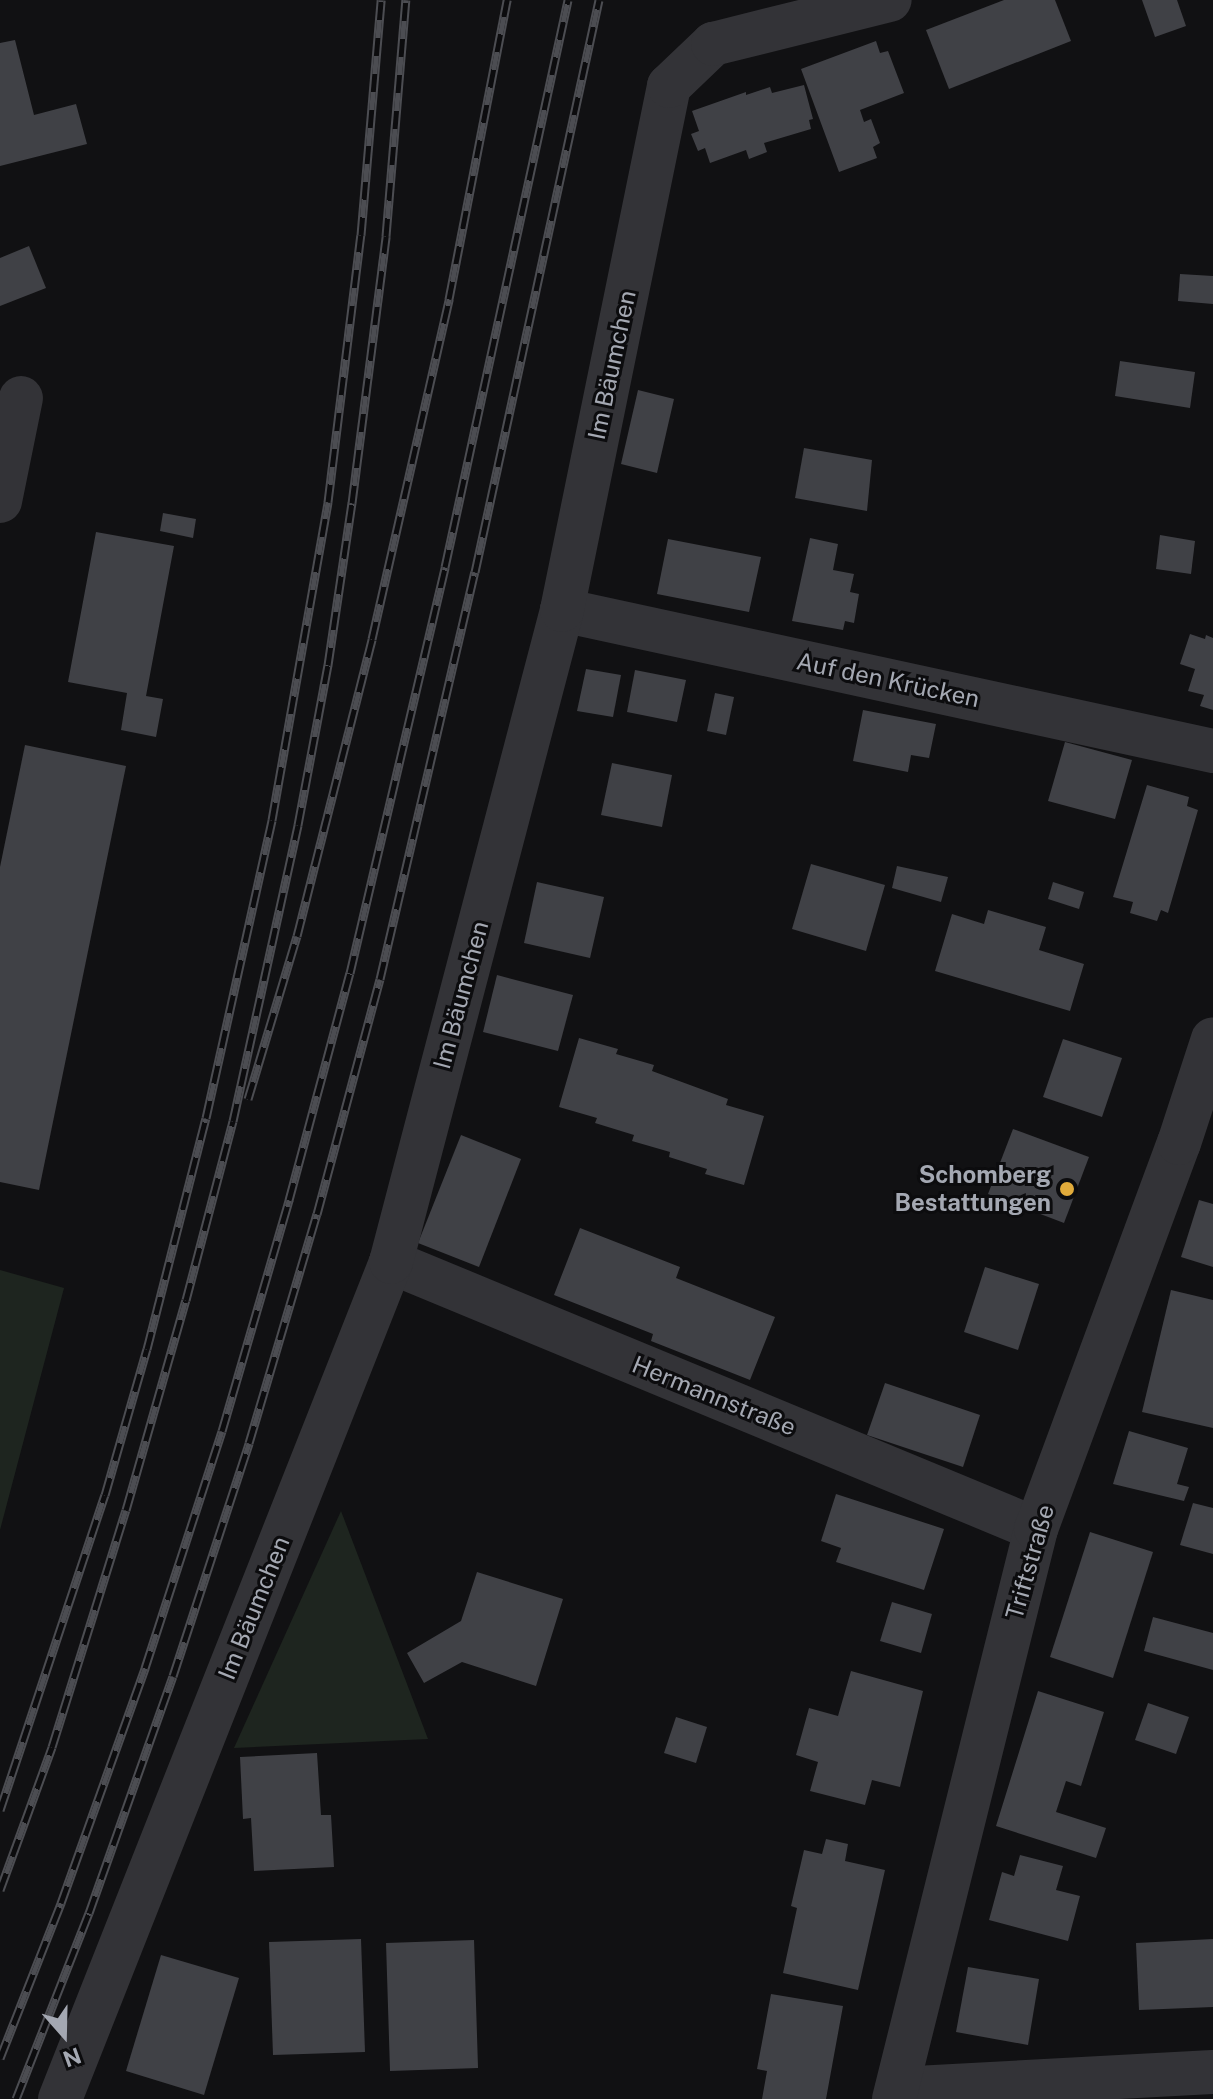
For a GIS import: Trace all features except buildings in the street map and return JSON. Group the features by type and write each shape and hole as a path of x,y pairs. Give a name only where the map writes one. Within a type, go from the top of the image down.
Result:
{"street":[{"name":"Im Bäumchen","path":"60,2099 391,1262 562,610 669,86 713,44 890,0"},
{"path":"0,501 21,398"},
{"name":"Auf den Krücken","path":"562,610 1213,751"},
{"name":"Triftstraße","path":"896,2094 1036,1529 1179,1143 1213,1039"},
{"name":"Hermannstraße","path":"391,1262 1036,1529"},
{"path":"896,2094 1213,2072"}],"shaded area":[{"path":"0,1270 64,1288 0,1530"},
{"path":"341,1511 428,1739 234,1748"}],"railway":[{"path":"0,1810 105,1495 147,1349 206,1118 272,820 328,502 361,235 381,0"},
{"path":"0,1890 52,1747 126,1510 186,1300 233,1121 298,825 328,665 352,503 386,236 406,0"},
{"path":"248,1099 297,936 372,639 449,299 507,0"},
{"path":"0,2058 61,1903 145,1668 222,1431 289,1200 350,973 445,567 568,0"},
{"path":"16,2099 89,1913 173,1676 249,1443 317,1214 380,979 475,572 599,0"}],"place":[{"name":"Schomberg Bestattungen","path":"1067,1189"}]}
